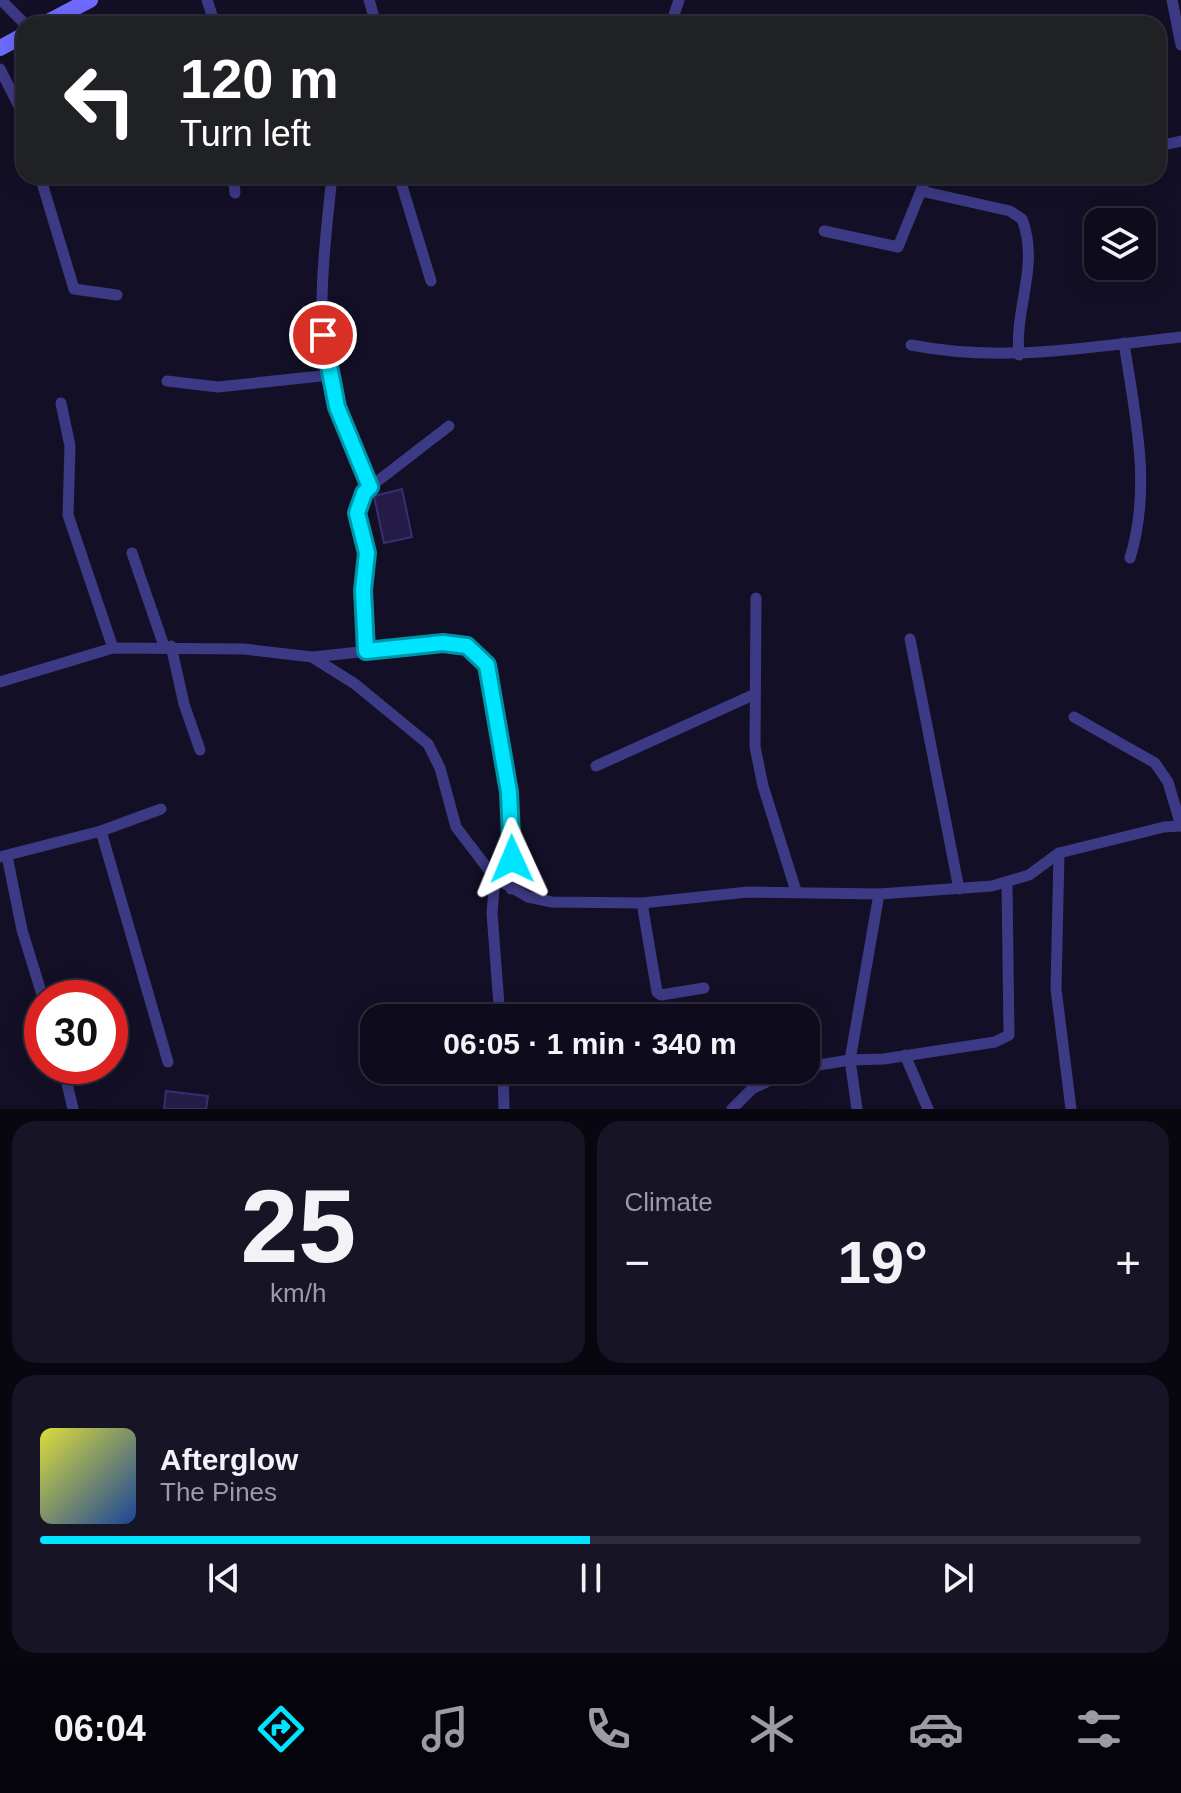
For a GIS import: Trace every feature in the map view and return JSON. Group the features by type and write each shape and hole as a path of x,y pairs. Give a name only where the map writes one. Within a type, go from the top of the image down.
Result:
{"street":[{"path":"1,0 17,16"},
{"path":"59,16 90,0"},
{"path":"1172,0 1181,45"},
{"path":"0,69 16,100"},
{"path":"42,184 74,289 117,295"},
{"path":"234,184 235,193"},
{"path":"331,184 320,307 337,407 370,487"},
{"path":"401,184 431,281"},
{"path":"824,231 885,247 898,247 924,184"},
{"path":"921,191 1010,211 1022,219 1030,259 1018,320 1019,355"},
{"path":"911,345 949,353 1019,355 1181,337"},
{"path":"1124,343 1141,456 1140,528 1130,558"},
{"path":"167,381 218,387 330,375"},
{"path":"61,403 70,446 68,515 113,648"},
{"path":"366,651 363,590 367,553 357,513 364,493 449,426"},
{"path":"132,553 167,646 200,750"},
{"path":"756,598 753,695 759,771 796,891"},
{"path":"910,639 959,889"},
{"path":"0,682 113,648 167,646 312,657 443,643 467,646 487,665 509,792 511,889"},
{"path":"312,657 355,684 428,744 440,768 456,827 495,878 511,889 552,902 642,903 796,891 879,894 959,889 1007,883 1029,875 1059,853 1181,826 1168,782 1155,763 1074,717"},
{"path":"596,766 753,695"},
{"path":"37,980 4,857 101,831 161,809"},
{"path":"101,831 168,1062"},
{"path":"1059,853 1056,989 1071,1109"},
{"path":"495,878 492,913 499,1004"},
{"path":"820,1065 995,1042 1009,1035 1007,883"},
{"path":"857,1109 850,1060 879,894"},
{"path":"642,903 657,992 661,995 704,988"},
{"path":"905,1055 928,1109"},
{"path":"67,1084 73,1109"},
{"path":"503,1084 504,1109"},
{"path":"732,1109 752,1089 762,1084"}],"building":[{"path":"402,489 412,537 384,543 374,496"},
{"path":"166,1091 208,1096 206,1109 164,1109"}],"route":[{"path":"323,335 337,407 370,487 364,493 357,513 367,553 363,590 368,628 366,651 443,643 467,646 487,665 509,792 512,859"}]}
